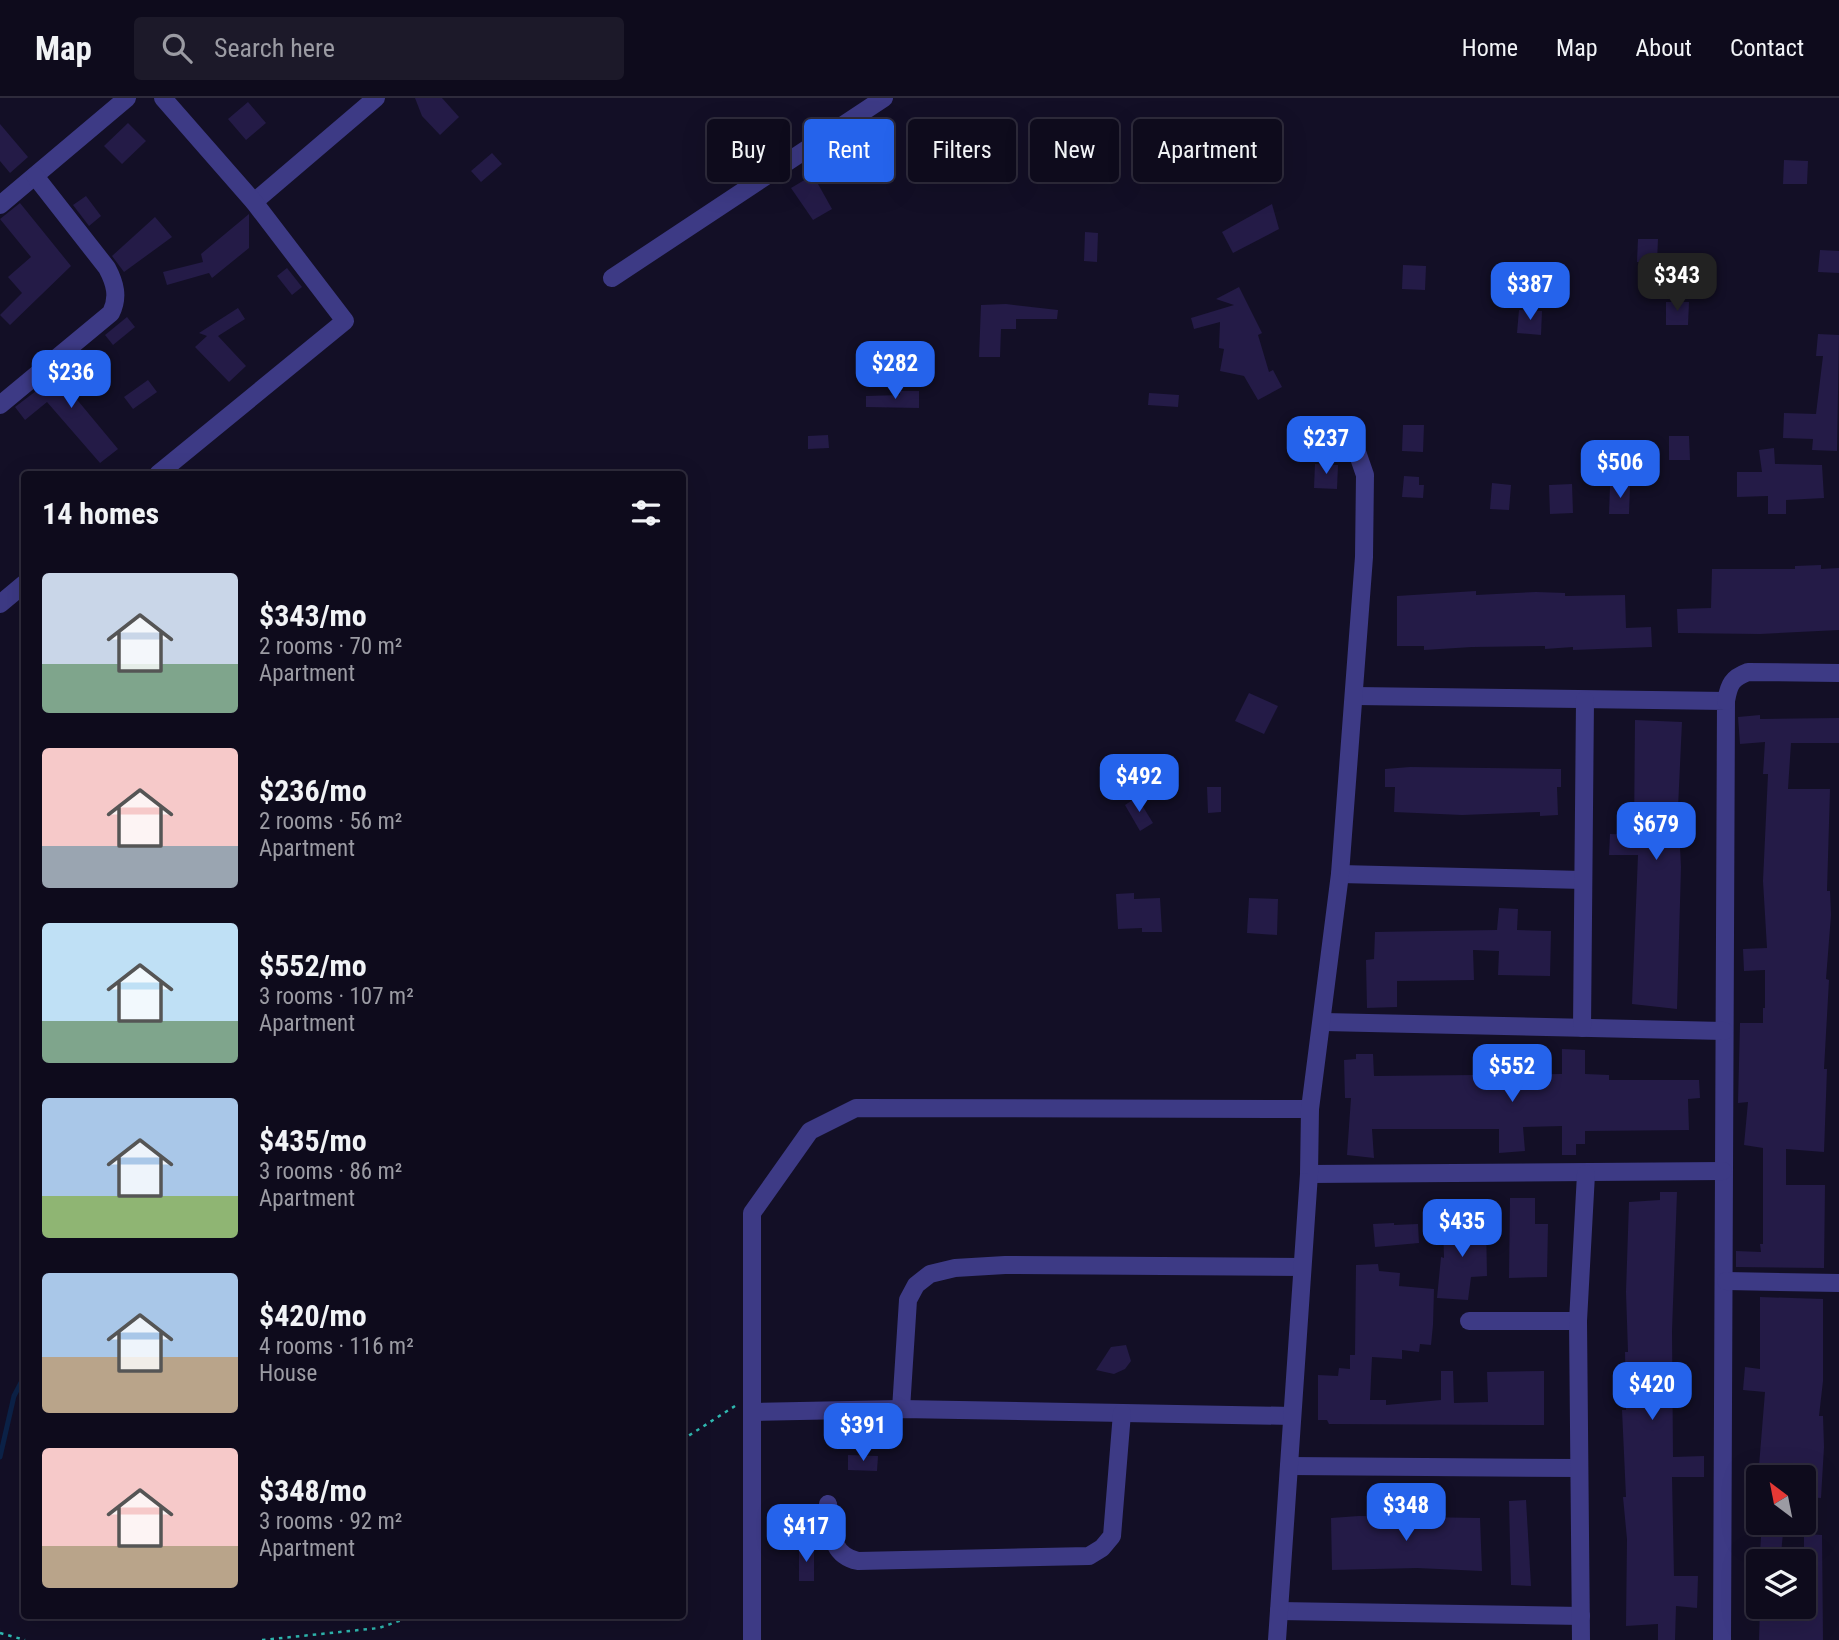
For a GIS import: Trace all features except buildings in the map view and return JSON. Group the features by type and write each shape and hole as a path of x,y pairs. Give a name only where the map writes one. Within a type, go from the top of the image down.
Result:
{"street":[{"path":"0,205 128,98"},
{"path":"163,98 254,202 345,321 163,471"},
{"path":"254,202 376,98"},
{"path":"612,278 884,98"},
{"path":"0,405 111,313 115,305 114,281 107,268 35,176"},
{"path":"1277,1640 1309,1174 1310,1109 1324,1022 1356,696 1365,475 1348,426"},
{"path":"0,604 21,586"},
{"path":"1722,1640 1726,1281 1723,1171 1726,701 1729,684 1736,676 1748,672 1839,673"},
{"path":"1356,696 1726,701"},
{"path":"1582,1028 1586,700"},
{"path":"1340,874 1583,880"},
{"path":"1324,1022 1724,1031"},
{"path":"752,1640 752,1213 810,1131 856,1108 1310,1109"},
{"path":"1309,1174 1723,1171"},
{"path":"1581,1640 1578,1321 1586,1174"},
{"path":"901,1409 908,1300 916,1285 930,1274 955,1268 1005,1265 1301,1267"},
{"path":"1726,1281 1839,1283"},
{"path":"1468,1321 1578,1321"},
{"path":"754,1403 901,1409 1292,1416"},
{"path":"828,1504 835,1546 844,1558 858,1561 1089,1556 1102,1548 1112,1536 1122,1413"},
{"path":"1289,1466 1578,1468"},
{"path":"1279,1611 1581,1616"}],"path":[{"path":"686,1438 754,1403"},
{"path":"262,1640 379,1628 405,1619"},
{"path":"0,1633 25,1640"}],"waterway":[{"path":"0,1457 14,1396 21,1383"}]}
